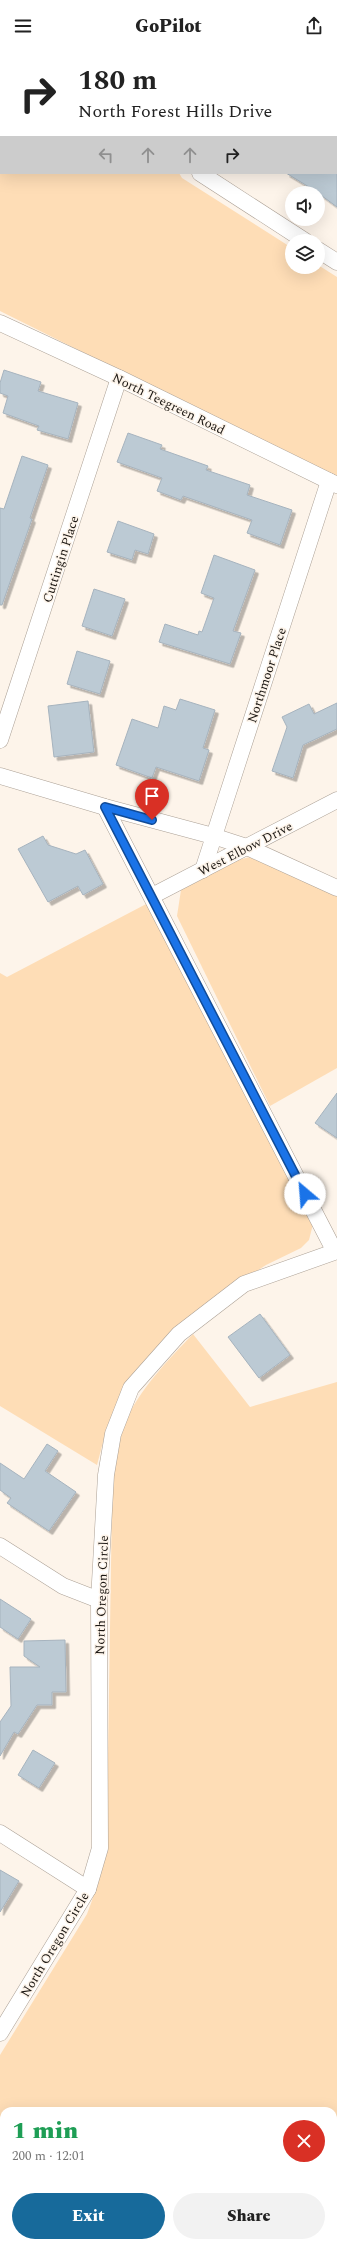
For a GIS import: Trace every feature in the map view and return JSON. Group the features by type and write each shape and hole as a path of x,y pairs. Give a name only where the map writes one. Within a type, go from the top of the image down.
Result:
{"street":[{"path":"202,174 294,234"},
{"path":"325,254 337,262"},
{"name":"North Teegreen Road","path":"0,323 119,378 333,483"},
{"name":"Cuttingin Place","path":"0,740 119,378"},
{"name":"Northmoor Place","path":"203,870 213,836 333,483"},
{"path":"0,776 247,847 337,888"},
{"name":"West Elbow Drive","path":"152,896 337,800"},
{"path":"105,807 335,1251"},
{"name":"North Oregon Circle","path":"0,2033 88,1889 100,1848 99,1600 106,1476 113,1434 131,1388 179,1334 244,1284 335,1251"},
{"path":"0,1546 63,1586 99,1600"},
{"path":"0,1833 88,1889"}],"shaded area":[{"path":"0,174 180,174 182,178 285,244 285,274 325,274 325,269 337,277 337,479 0,311"},
{"path":"250,857 337,895 337,1068 270,1106 177,916 181,890 238,860"},
{"path":"150,902 313,1224 309,1240 301,1248 266,1265 231,1288 124,1392 107,1427 97,1465 0,1406 0,973 7,977"},
{"path":"193,1334 250,1407 337,1382 337,2107 0,2107 0,2055 87,1914 98,1878 103,1854 107,1817 112,1503 115,1463 118,1443 130,1411 146,1387"}],"building":[{"path":"288,174 337,174 337,207 325,198 325,186 307,186"},
{"path":"4,370 41,382 38,391 78,403 68,439 37,430 39,426 3,413 8,396 0,393 0,383"},
{"path":"128,433 162,445 160,449 208,466 206,470 250,485 247,495 292,510 280,545 247,533 252,520 183,496 181,500 157,491 162,478 117,462"},
{"path":"22,456 48,465 30,518 32,519 2,605 0,605 0,508 4,509"},
{"path":"118,521 154,534 148,554 135,550 132,560 107,552"},
{"path":"214,555 255,570 233,631 241,633 230,664 159,642 165,624 198,635 199,631 202,632 214,598 201,593"},
{"path":"94,589 125,599 112,636 82,626"},
{"path":"77,651 110,661 100,694 67,684"},
{"path":"180,699 215,710 203,748 209,750 199,781 156,767 152,778 116,765 132,719 158,728 164,706 176,710"},
{"path":"88,701 94,752 54,757 48,706"},
{"path":"337,703 337,729 303,745 293,778 272,771 287,727 282,717 309,704 314,714"},
{"path":"43,836 48,845 76,854 85,850 103,884 83,895 78,886 48,902 18,849"},
{"path":"337,1093 337,1138 315,1123"},
{"path":"260,1314 290,1355 259,1378 228,1337"},
{"path":"47,1444 58,1451 45,1471 76,1492 49,1531 7,1503 11,1498 0,1490 0,1463 24,1479"},
{"path":"0,1599 31,1619 18,1639 0,1627"},
{"path":"65,1640 66,1692 52,1692 52,1705 37,1705 18,1734 14,1732 0,1756 0,1722 11,1706 10,1667 40,1667 24,1656 24,1641"},
{"path":"33,1750 55,1763 39,1788 18,1775"},
{"path":"0,1870 19,1881 0,1912"}],"route":[{"path":"152,820 105,807 305,1194"}]}
